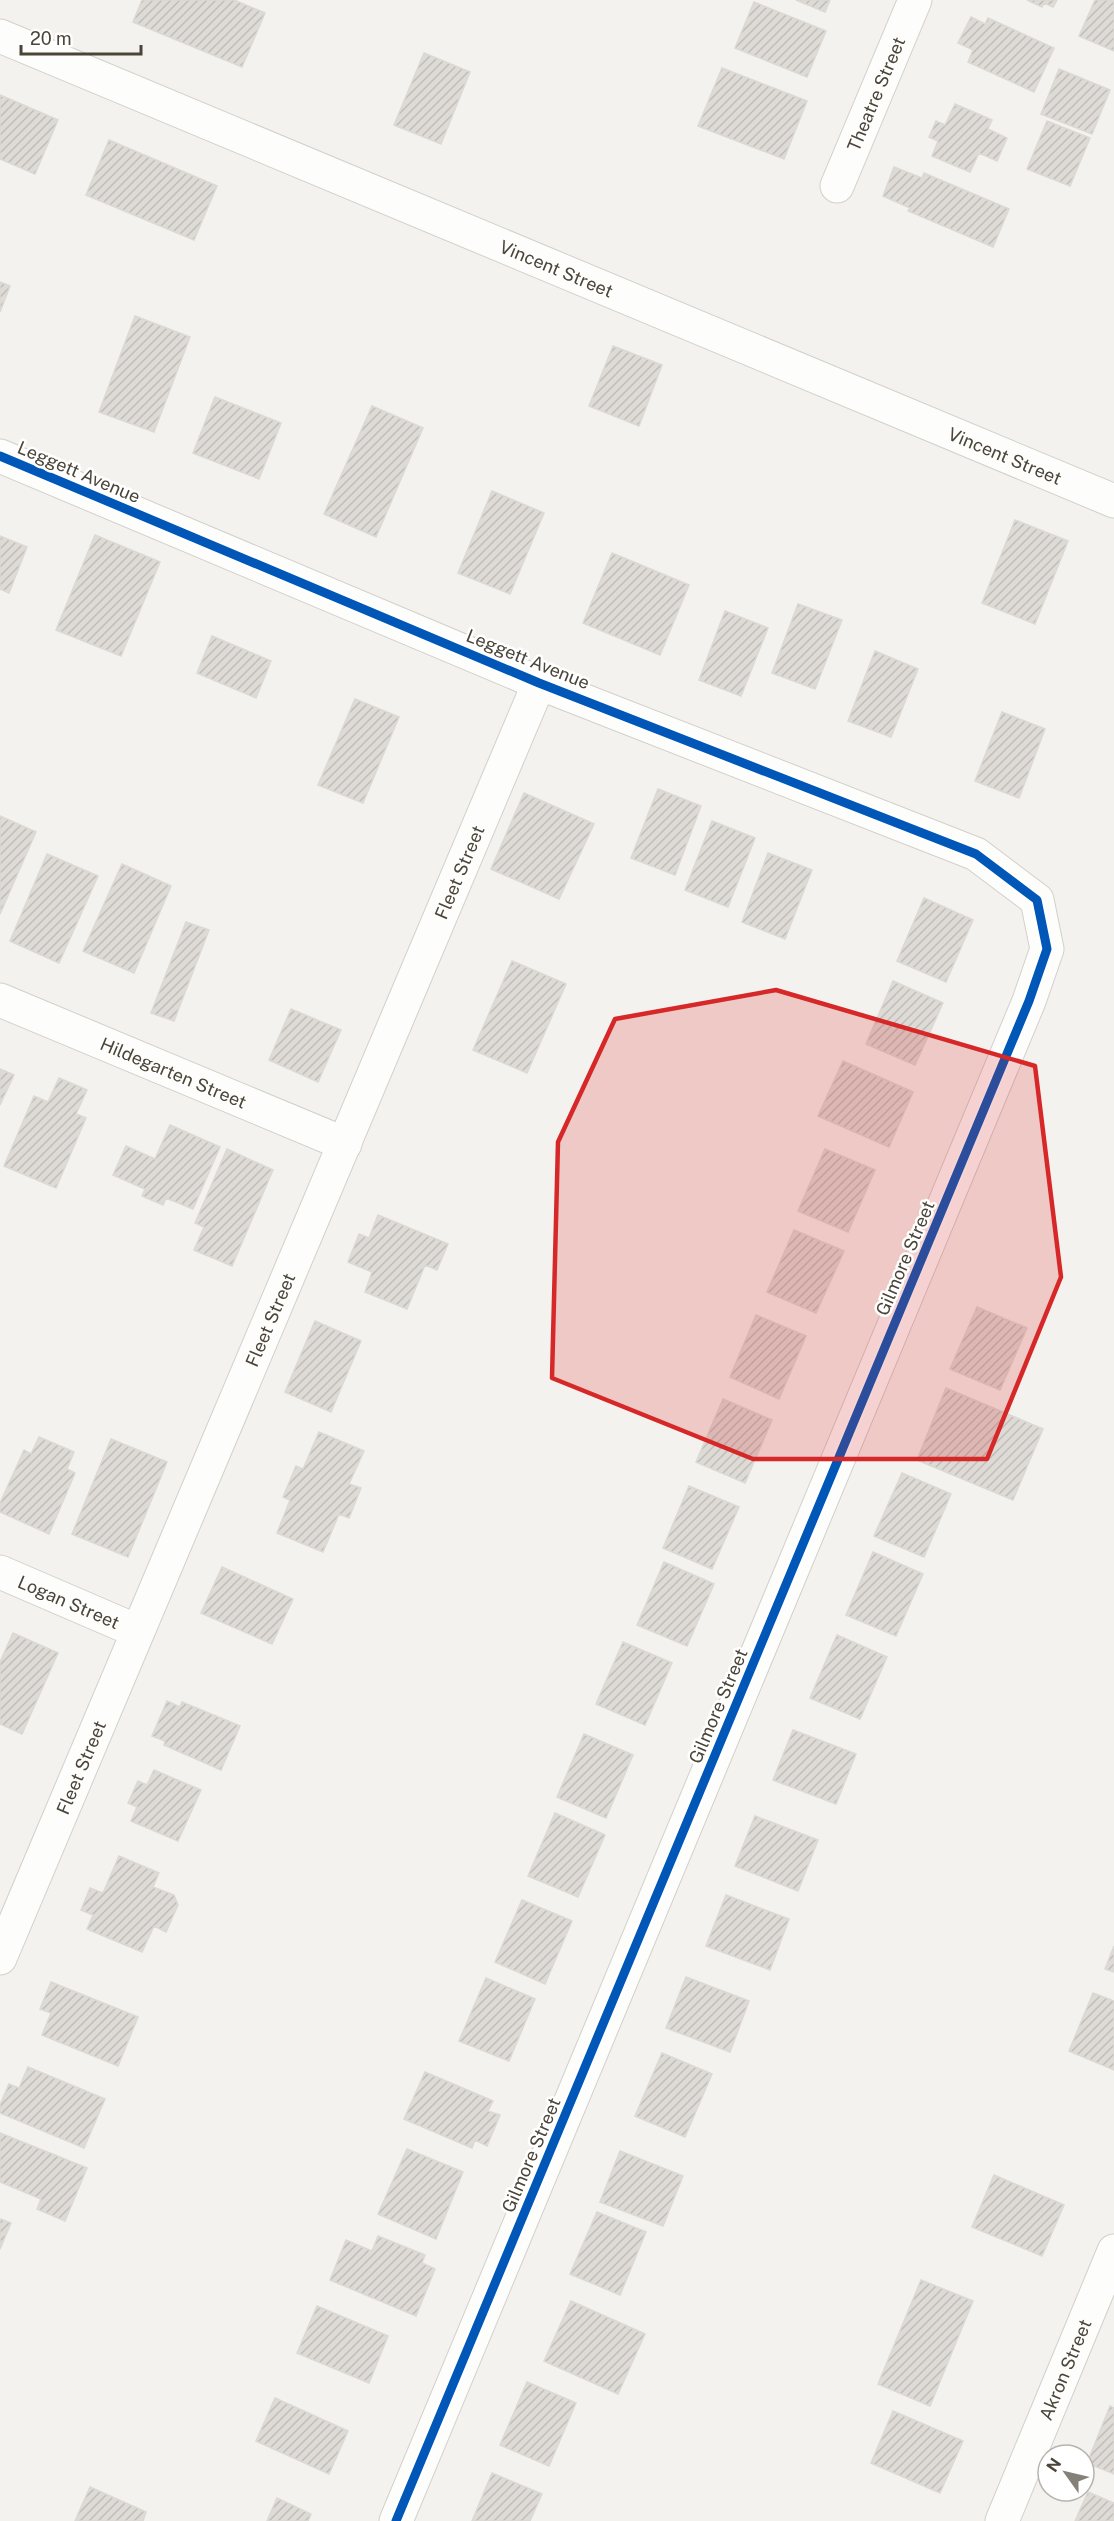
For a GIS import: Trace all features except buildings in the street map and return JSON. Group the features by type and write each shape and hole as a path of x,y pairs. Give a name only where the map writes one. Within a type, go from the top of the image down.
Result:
{"street":[{"name":"Theatre Street","path":"837,186 915,0"},
{"name":"Vincent Street","path":"0,36 1114,501"},
{"name":"Leggett Avenue","path":"0,456 539,683 976,854 1037,900"},
{"name":"Fleet Street","path":"0,1958 539,683"},
{"name":"Gilmore Street","path":"396,2521 1029,1001 1047,949 1037,900"},
{"name":"Hildegarten Street","path":"0,1000 345,1144"},
{"name":"Logan Street","path":"0,1572 137,1631"},
{"name":"Akron Street","path":"1002,2521 1114,2251"}],"highlighted area":[{"path":"776,990 1035,1066 1061,1277 987,1459 753,1459 552,1378 558,1142 615,1019"}],"cycle path":[{"path":"0,456 539,683 976,854 1037,900 1047,949 1029,1001 396,2521"}]}
